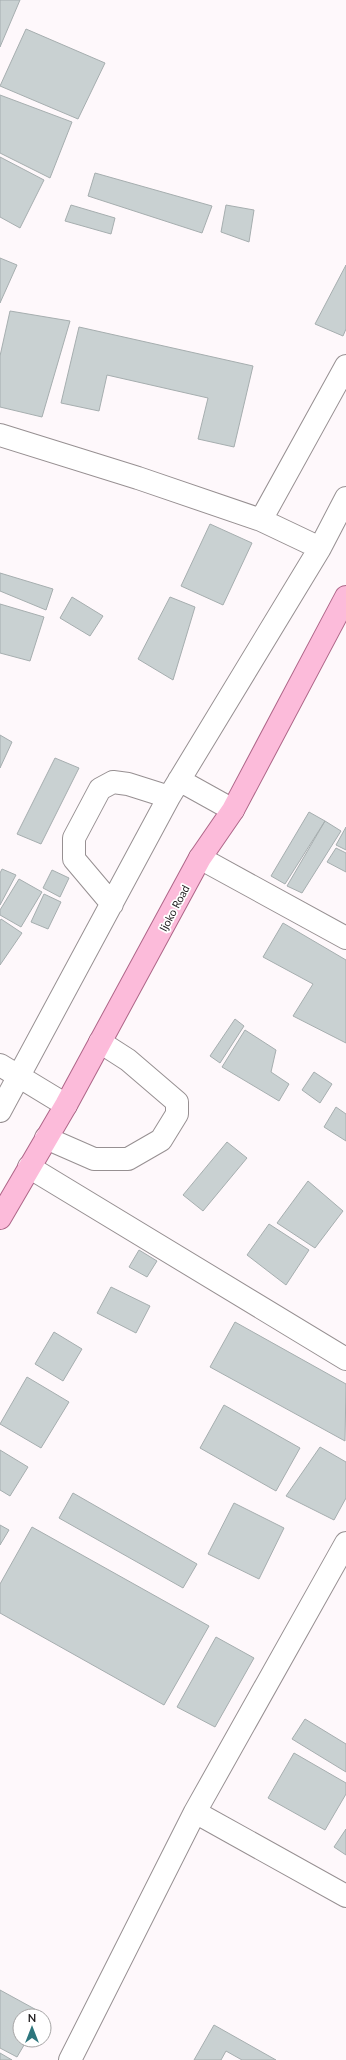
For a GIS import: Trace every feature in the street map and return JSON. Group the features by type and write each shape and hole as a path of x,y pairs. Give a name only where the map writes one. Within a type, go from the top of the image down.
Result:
{"main road":[{"name":"Ijoko Road","path":"0,1218 66,1104 200,858 233,810 346,597"}],"street":[{"path":"261,520 346,366"},
{"path":"0,435 138,478 261,520 320,548"},
{"path":"0,1111 174,788 320,548 346,498"},
{"path":"112,904 74,859 74,838 100,789 113,782 174,788 233,810"},
{"path":"200,858 346,938"},
{"path":"46,1138 94,1159 128,1159 160,1140 177,1114 178,1102 128,1060 100,1042"},
{"path":"0,1065 66,1104"},
{"path":"29,1167 346,1359"},
{"path":"70,2060 195,1812 346,1543"},
{"path":"195,1812 346,1896"}],"building":[{"path":"0,0 20,0 0,47"},
{"path":"26,29 105,63 78,119 0,86"},
{"path":"0,95 72,122 50,178 0,153"},
{"path":"0,157 44,180 20,228 0,217"},
{"path":"95,173 212,206 202,233 88,196"},
{"path":"71,205 115,218 111,234 65,221"},
{"path":"226,205 254,210 249,242 221,232"},
{"path":"0,258 17,265 0,303"},
{"path":"346,265 346,329 343,336 315,324"},
{"path":"10,311 70,321 42,417 0,407 0,356"},
{"path":"79,327 253,366 234,447 198,439 208,398 107,375 99,411 61,403"},
{"path":"210,524 252,543 223,605 181,586"},
{"path":"0,573 53,589 46,610 0,591"},
{"path":"72,597 103,616 90,636 60,618"},
{"path":"170,597 195,607 173,680 138,659"},
{"path":"0,604 44,617 30,661 0,653"},
{"path":"0,735 12,742 0,768"},
{"path":"55,758 79,768 41,844 17,834"},
{"path":"309,812 325,821 285,884 271,876"},
{"path":"325,821 341,831 302,893 287,886"},
{"path":"346,827 346,850 336,845"},
{"path":"336,848 346,853 346,872 327,862"},
{"path":"2,869 16,875 0,905 0,873"},
{"path":"52,870 69,878 60,897 43,888"},
{"path":"19,879 42,892 21,927 0,915 0,910"},
{"path":"44,894 61,902 48,929 31,922"},
{"path":"1,919 22,933 0,965 0,921"},
{"path":"283,923 346,960 346,1043 293,1016 313,984 263,957"},
{"path":"235,1019 244,1026 220,1063 210,1056"},
{"path":"245,1030 276,1050 271,1072 289,1084 279,1101 222,1067"},
{"path":"314,1072 332,1084 320,1103 302,1090"},
{"path":"336,1107 346,1114 346,1141 324,1127"},
{"path":"227,1142 247,1158 203,1211 183,1195"},
{"path":"308,1181 343,1211 315,1248 277,1223"},
{"path":"269,1224 309,1250 286,1285 247,1255"},
{"path":"139,1250 157,1261 147,1277 129,1267"},
{"path":"111,1287 150,1306 136,1333 97,1313"},
{"path":"235,1322 346,1384 345,1441 210,1367"},
{"path":"54,1332 82,1349 63,1381 35,1364"},
{"path":"27,1377 69,1402 41,1448 0,1424"},
{"path":"224,1405 300,1448 276,1491 200,1448"},
{"path":"320,1447 346,1462 346,1498 334,1520 286,1496"},
{"path":"0,1450 28,1467 10,1496 0,1490"},
{"path":"73,1493 197,1564 183,1588 59,1518"},
{"path":"234,1503 284,1528 259,1579 208,1554"},
{"path":"0,1525 9,1530 0,1545"},
{"path":"32,1527 209,1626 164,1705 0,1613 0,1584"},
{"path":"216,1637 254,1658 215,1727 177,1707"},
{"path":"305,1719 346,1744 346,1772 292,1739"},
{"path":"294,1753 346,1783 346,1794 325,1830 268,1798"},
{"path":"346,1829 346,1855 334,1847"},
{"path":"0,1990 33,2008 12,2008 12,2048 22,2048 17,2057 0,2048"},
{"path":"214,2025 276,2060 242,2060 226,2051 221,2060 194,2060"},
{"path":"0,2053 12,2060 0,2060"}]}
